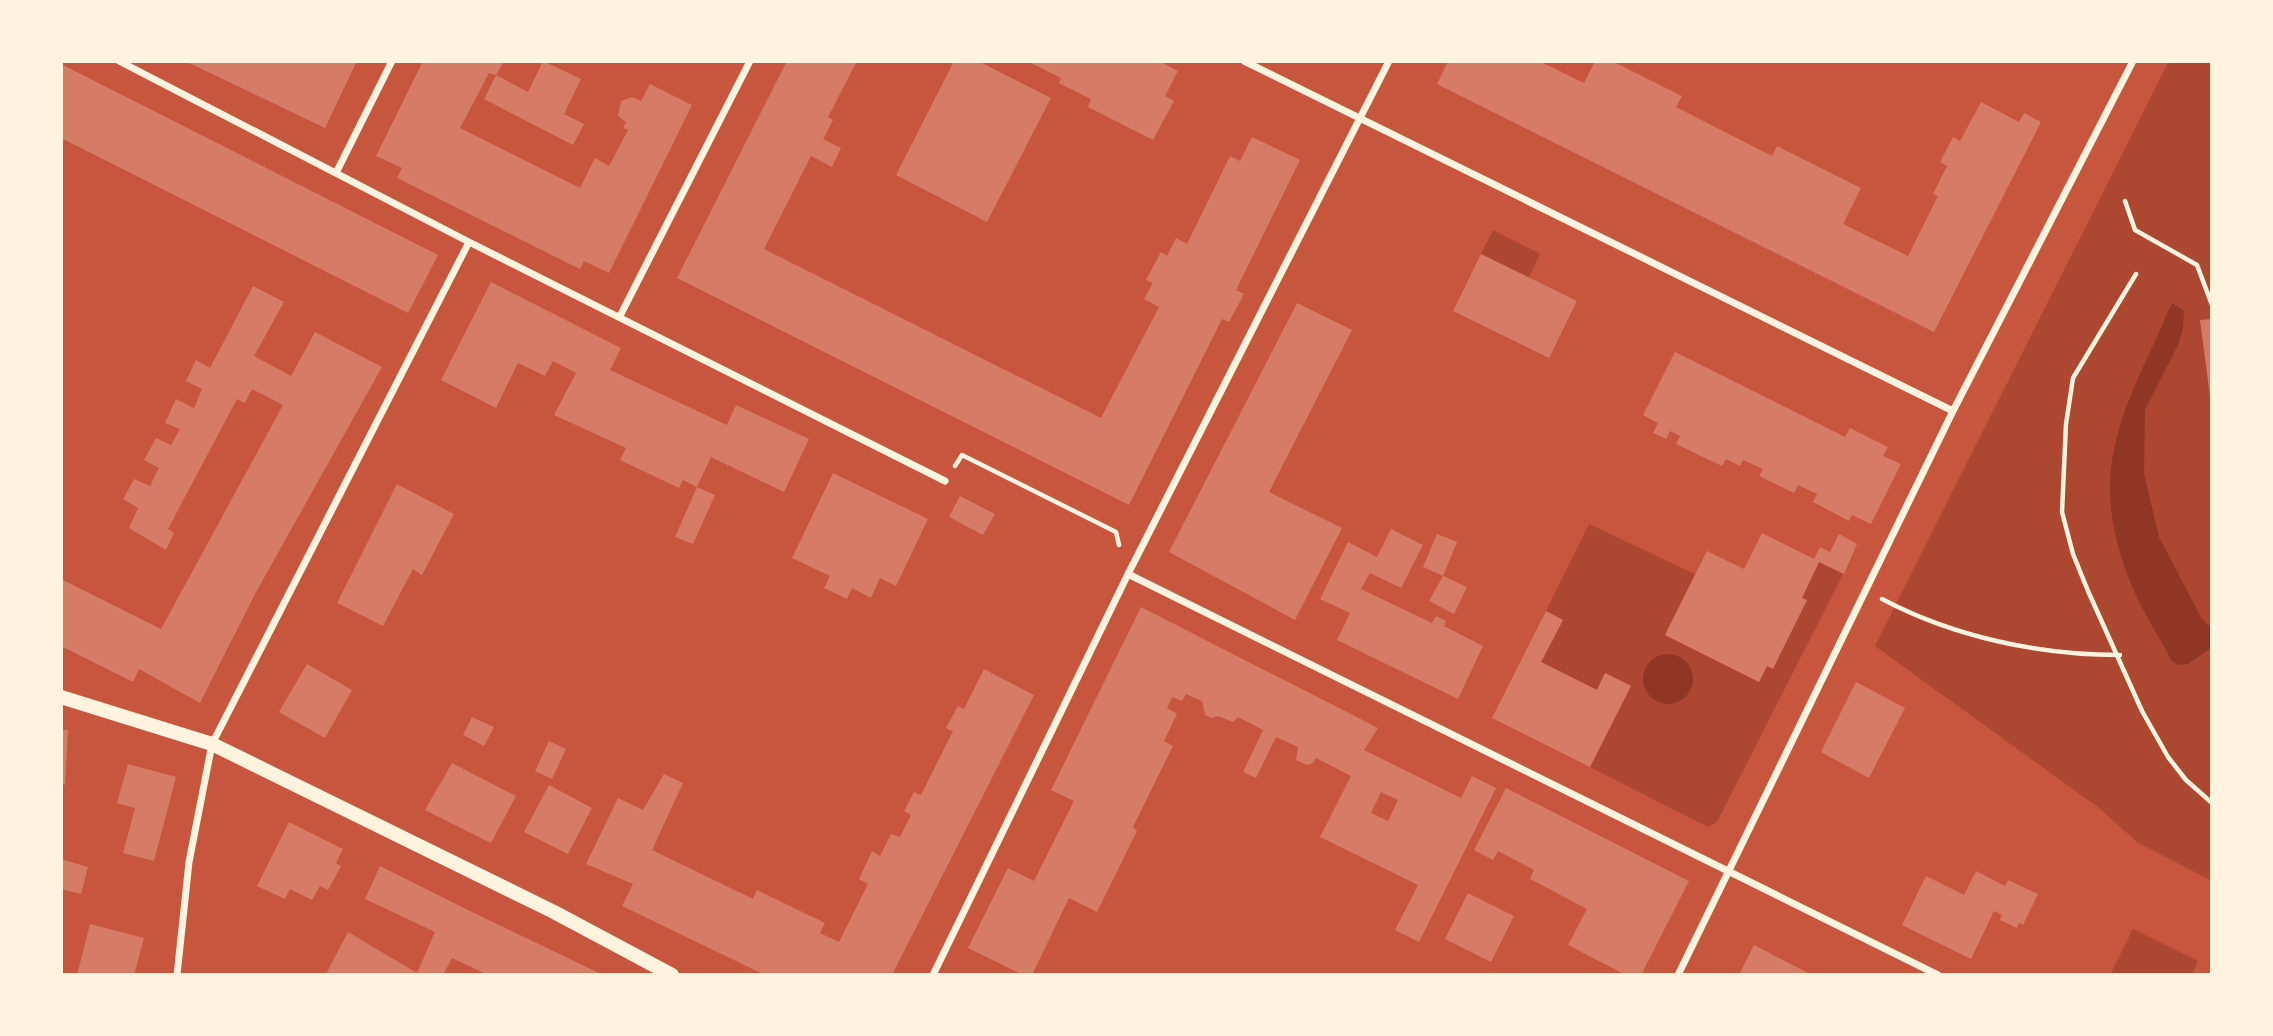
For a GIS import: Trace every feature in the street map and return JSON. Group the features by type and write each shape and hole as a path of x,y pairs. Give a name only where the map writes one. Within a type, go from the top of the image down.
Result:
{"main road":[{"path":"61,696 212,744 554,912 672,975"}],"street":[{"path":"119,61 469,242 946,481"},
{"path":"336,173 392,61"},
{"path":"621,316 750,61"},
{"path":"1244,61 1953,411"},
{"path":"933,975 1128,574 1389,61"},
{"path":"1678,975 1953,411 2133,61"},
{"path":"177,975 189,862 212,744 469,242"},
{"path":"1128,574 1938,975"}],"path":[{"path":"2125,201 2135,230 2197,265 2212,305"},
{"path":"2136,274 2073,378 2062,472 2062,512 2073,554 2143,711 2168,757 2186,780 2212,803"},
{"path":"946,481 962,455 1092,520 1115,532 1128,574"},
{"path":"1866,590 1921,619 1982,636 2049,652 2119,655"}],"shaded area":[{"path":"2169,61 2212,61 2212,881 2137,842 2099,808 1875,646"},
{"path":"1493,230 1540,254 1529,278 1481,254"},
{"path":"2172,303 2184,311 2183,328 2178,345 2145,410 2144,474 2159,537 2202,619 2212,628 2212,647 2188,664 2178,665 2171,660 2133,589 2113,524 2110,496 2111,468 2124,413"},
{"path":"1589,524 1695,574 1665,635 1759,682 1819,562 1843,574 1717,822 1708,827 1590,767 1631,686 1605,673 1597,690 1541,662 1563,620 1546,611"},
{"path":"1668,654 1685,662 1693,679 1685,696 1668,704 1651,696 1643,679 1651,662"},
{"path":"2133,929 2198,961 2192,975 2110,975"}],"building":[{"path":"185,61 357,61 325,128"},
{"path":"423,61 504,61 496,75 489,73 460,128 580,188 595,158 609,166 628,130 623,128 626,122 618,116 621,101 632,97 641,101 650,84 692,105 609,273 584,261 580,269 397,178 402,168 376,156"},
{"path":"543,61 581,79 564,114 584,124 573,145 484,99 496,75 528,92"},
{"path":"787,61 857,61 828,117 833,120 823,139 841,148 832,167 811,156 764,249 1101,418 1159,307 1144,299 1153,283 1146,280 1161,252 1167,256 1176,238 1187,244 1230,156 1240,161 1252,137 1300,160 1236,290 1244,294 1229,322 1222,319 1129,505 677,278"},
{"path":"954,61 978,61 1051,98 987,222 896,175"},
{"path":"1027,61 1159,61 1178,71 1165,96 1174,101 1153,140 1088,107 1091,99 1059,83 1061,78"},
{"path":"1448,61 1539,61 1584,83 1595,61 1612,61 1682,96 1676,107 1772,156 1777,146 1861,188 1843,224 1908,256 1938,196 1933,194 1947,166 1940,162 1953,137 1960,141 1981,102 2019,122 2024,113 2041,122 1934,332 1437,84"},
{"path":"61,64 438,255 408,313 61,138"},
{"path":"1481,254 1577,301 1549,358 1453,311"},
{"path":"491,282 621,348 610,370 727,425 736,405 809,439 784,492 711,457 697,487 683,480 679,488 620,460 626,448 554,415 576,373 553,361 545,376 518,363 496,408 441,380"},
{"path":"253,286 284,302 254,356 291,376 315,332 382,367 255,594 200,703 139,669 133,682 61,646 61,579 161,629 283,405 252,389 245,403 237,399 168,529 174,533 166,550 129,528 138,508 123,499 134,479 150,486 159,468 144,460 156,438 171,445 180,429 165,423 176,399 194,408 202,389 186,381 196,360 210,368"},
{"path":"1297,303 1352,330 1269,492 1342,528 1295,620 1169,552"},
{"path":"2212,319 2212,396 2210,396 2200,320"},
{"path":"1675,352 1845,437 1850,428 1888,447 1883,456 1901,464 1871,524 1852,515 1849,521 1813,502 1817,494 1798,485 1794,493 1759,476 1763,469 1743,460 1740,466 1726,459 1722,466 1676,444 1680,436 1670,431 1666,439 1653,433 1658,423 1643,415"},
{"path":"833,473 928,519 896,586 880,578 871,598 852,588 847,599 824,588 830,576 792,558"},
{"path":"397,484 454,514 422,575 413,569 383,626 337,603"},
{"path":"697,487 715,495 693,544 675,537"},
{"path":"960,496 995,514 983,535 949,517"},
{"path":"1391,529 1423,545 1401,588 1370,573 1361,589 1432,623 1436,616 1446,621 1444,626 1483,646 1458,699 1337,640 1350,613 1320,599 1348,542 1377,557"},
{"path":"1762,533 1814,559 1820,547 1830,552 1839,534 1857,544 1844,574 1819,562 1802,598 1807,600 1773,669 1767,666 1759,682 1665,635 1707,551 1744,569"},
{"path":"1437,534 1457,542 1443,576 1423,567"},
{"path":"1443,576 1467,587 1454,614 1429,601"},
{"path":"1141,607 1378,728 1364,750 1461,798 1472,776 1496,788 1419,942 1395,930 1418,885 1320,837 1351,776 1316,758 1313,763 1307,765 1296,760 1298,747 1276,737 1256,778 1243,772 1263,730 1238,717 1233,722 1218,716 1212,718 1205,715 1202,701 1186,694 1182,701 1172,697 1167,708 1177,714 1164,741 1173,746 1133,827 1137,831 1097,912 1069,898 1032,975 1023,975 968,948 1008,868 1034,881 1074,801 1051,790","holes":["1381,792 1398,800 1388,821 1371,813"]},
{"path":"1546,611 1563,620 1541,662 1597,690 1605,673 1631,686 1590,767 1492,718"},
{"path":"307,664 352,690 325,738 279,712"},
{"path":"984,669 1034,695 892,975 765,975 622,906 633,884 586,864 618,798 643,810 664,774 683,783 652,850 753,899 757,890 825,923 820,933 839,942 868,884 859,879 872,851 880,856 891,834 900,837 911,815 904,811 914,792 921,795 953,731 946,728 958,706 964,709"},
{"path":"1856,682 1905,708 1869,778 1821,752"},
{"path":"472,717 494,727 484,746 463,735"},
{"path":"61,730 68,730 65,785 61,784"},
{"path":"549,741 566,749 552,779 535,771"},
{"path":"452,763 516,796 491,843 425,810"},
{"path":"128,764 176,777 154,861 123,853 135,808 117,803"},
{"path":"549,785 592,808 568,854 524,832"},
{"path":"1506,788 1689,881 1641,975 1626,975 1568,945 1587,909 1530,879 1534,870 1498,851 1493,860 1474,850"},
{"path":"289,822 343,849 336,863 341,866 328,890 320,886 312,900 290,889 285,899 257,886"},
{"path":"61,859 88,867 81,894 61,889"},
{"path":"380,866 603,975 488,975 452,958 443,975 331,975 327,972 348,932 417,973 435,932 365,899"},
{"path":"1976,871 2005,886 2008,880 2038,894 2023,925 2019,923 2017,928 2000,920 2002,915 1994,911 1971,959 1902,925 1926,876 1964,895"},
{"path":"1468,893 1514,916 1491,962 1445,939"},
{"path":"90,924 144,938 134,975 77,975"},
{"path":"1754,945 1812,975 1739,975"}]}
